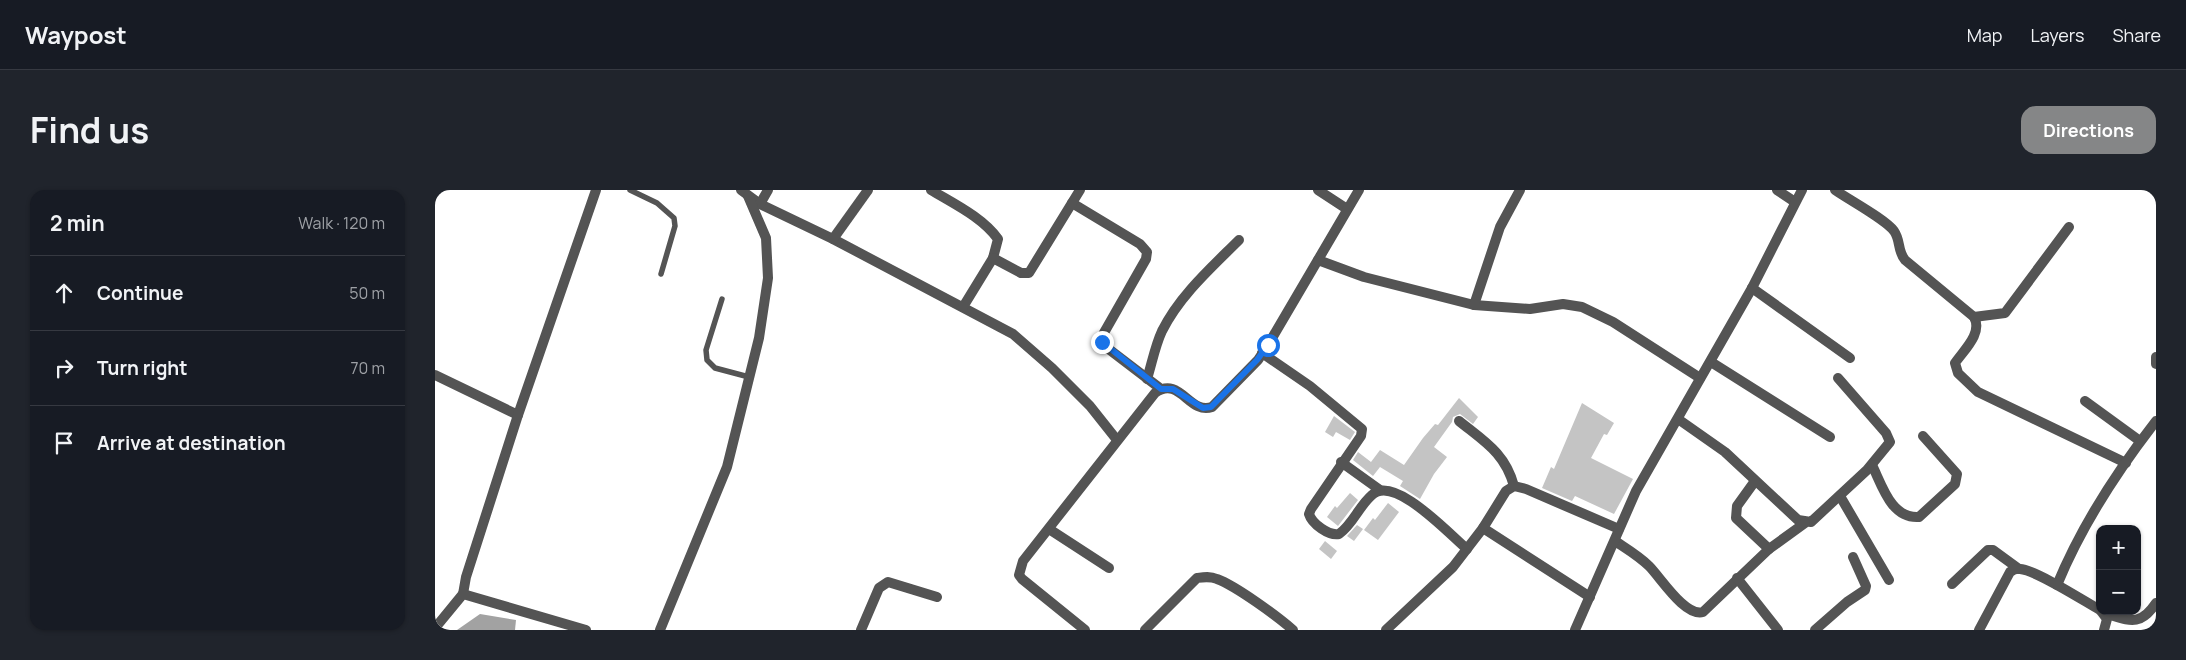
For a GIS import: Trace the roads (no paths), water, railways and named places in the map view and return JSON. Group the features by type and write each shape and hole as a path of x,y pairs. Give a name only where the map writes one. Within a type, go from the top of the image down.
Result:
{"street":[{"path":"435,628 463,594 466,577 518,415 596,190"},
{"path":"760,204 768,190"},
{"path":"833,239 868,190"},
{"path":"931,190 973,216 992,231 997,239 993,258 963,307"},
{"path":"993,258 1021,273 1029,273 1080,190"},
{"path":"1318,190 1347,209"},
{"path":"1072,203 1140,244 1147,252 1147,259 1101,338 1106,347 1161,389 1173,389 1199,407 1211,407 1262,353 1359,190"},
{"path":"1474,305 1500,226 1520,190"},
{"path":"1777,190 1795,202"},
{"path":"1575,630 1636,491 1752,288 1802,190"},
{"path":"1835,190 1892,229 1898,240 1899,252 1905,260 1974,317 1977,323 1977,331 1955,363 1958,374 1978,392 2127,463"},
{"path":"745,193 760,204 833,239 963,307 1027,345 1090,406 1117,440"},
{"path":"659,630 718,490 734,441 759,338 768,278 766,238 745,193"},
{"path":"1974,317 2005,313 2069,227"},
{"path":"1147,378 1162,331 1171,315 1202,277 1239,240"},
{"path":"1318,260 1364,277 1474,305 1530,309 1563,304 1581,307 1613,322 1700,378"},
{"path":"1752,288 1850,358"},
{"path":"1262,353 1310,386 1360,426 1361,436 1341,462 1311,509 1309,514 1311,520 1329,533 1339,534 1373,493 1380,490"},
{"path":"2156,357 2156,364"},
{"path":"1711,362 1830,437"},
{"path":"435,375 518,415"},
{"path":"1615,541 1644,562 1680,602 1693,612 1703,612 1769,549 1805,522 1815,519 1872,465 1888,446 1889,438 1838,378"},
{"path":"1085,630 1019,575 1023,561 1117,440 1161,389"},
{"path":"2085,401 2140,441"},
{"path":"1678,419 1725,452 1798,520 1805,522"},
{"path":"1459,421 1501,456 1510,471 1514,486"},
{"path":"2057,585 2073,545 2140,441 2156,421"},
{"path":"1872,465 1889,501 1895,508 1904,515 1919,517 1955,484 1958,477 1923,436"},
{"path":"1341,462 1380,490 1398,493 1410,500 1467,549"},
{"path":"1755,481 1737,506 1736,518 1769,549"},
{"path":"1386,630 1453,567 1483,528 1506,491 1514,486 1526,489 1619,529"},
{"path":"1840,496 1889,580"},
{"path":"1483,528 1590,597"},
{"path":"1049,529 1109,568"},
{"path":"1953,584 1988,550 1993,550 2019,569 2057,585 2096,608"},
{"path":"1815,630 1847,602 1865,590 1853,557"},
{"path":"1979,630 2010,572 2019,569"},
{"path":"1145,630 1197,578 1208,577 1227,584 1281,619 1293,630"},
{"path":"1737,578 1778,630"},
{"path":"861,630 879,588 888,582 937,597"},
{"path":"463,594 586,630"},
{"path":"2114,615 2133,621 2140,620 2156,603"},
{"path":"2104,615 2107,619 2104,630"}],"lane":[{"path":"630,190 657,203 674,218 675,226 661,274"},
{"path":"722,299 706,350 707,360 715,368 749,377"}]}
